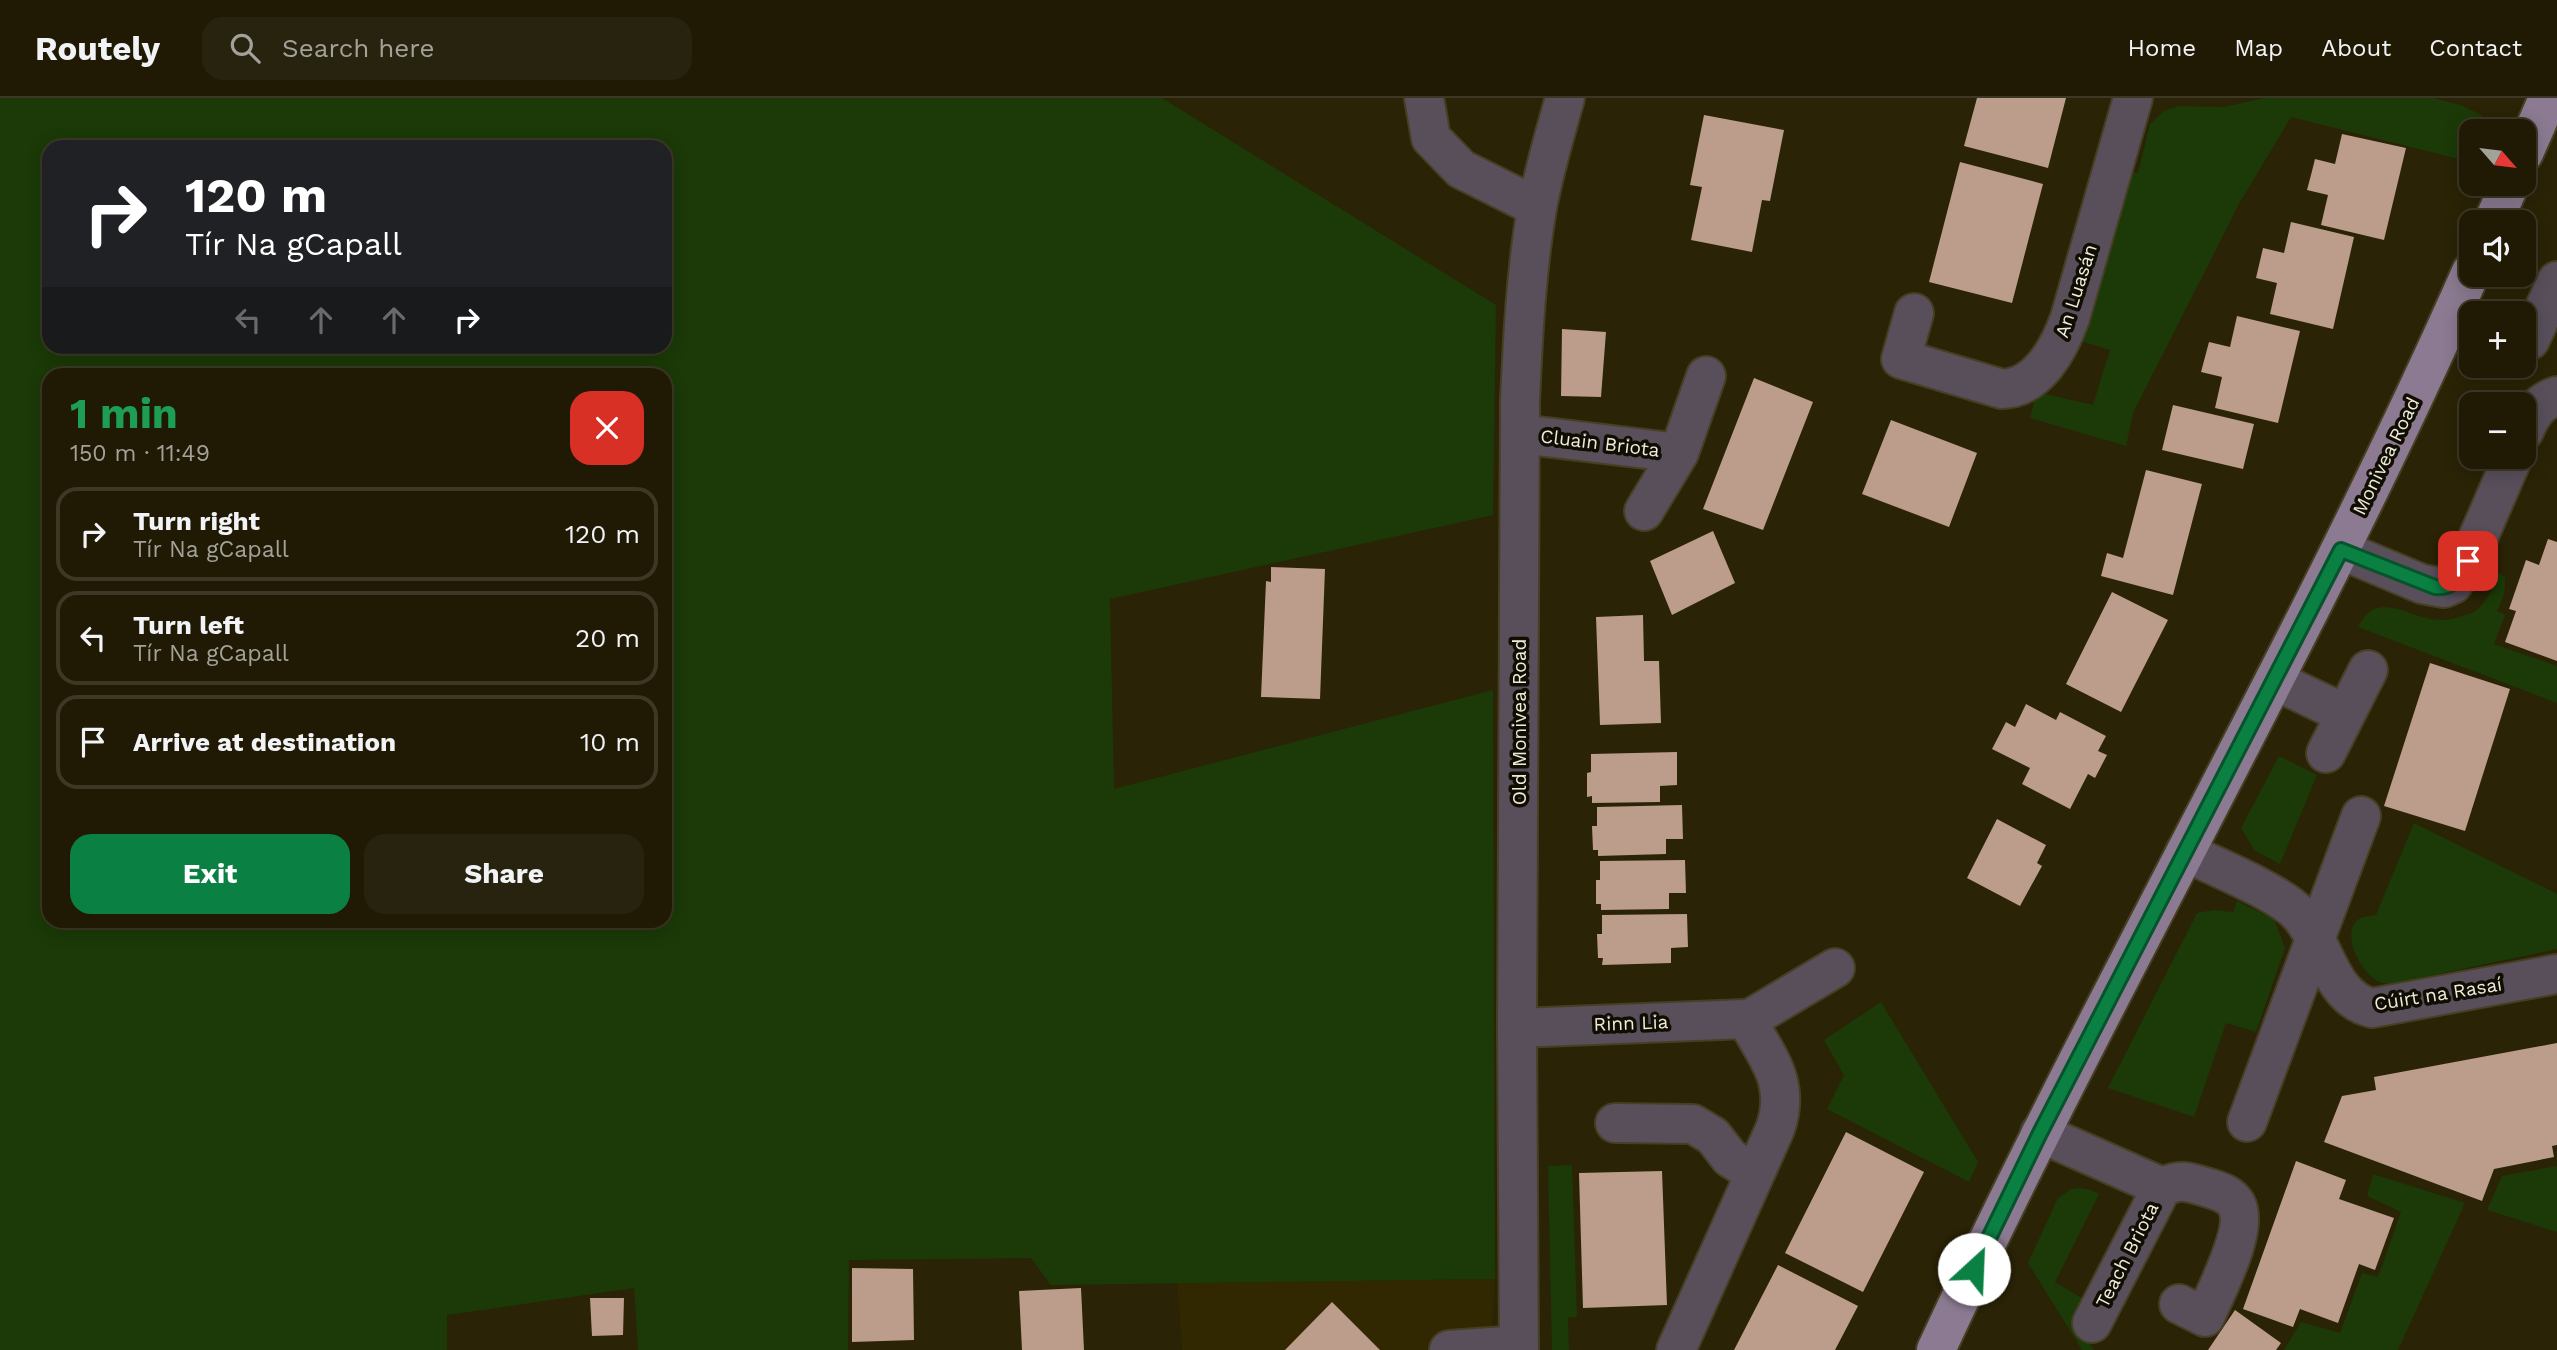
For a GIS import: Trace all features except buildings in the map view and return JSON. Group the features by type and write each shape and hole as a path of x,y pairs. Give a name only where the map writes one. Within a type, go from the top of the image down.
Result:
{"main road":[{"path":"2536,126 2548,98"},
{"name":"Monivea Road","path":"1936,1350 2040,1133 2341,550 2464,287"}],"street":[{"path":"1424,98 1431,138 1461,169 1538,207"},
{"name":"Old Monivea Road","path":"1519,1347 1517,1028 1520,434 1525,300 1546,164 1566,98"},
{"name":"An Luasán","path":"1914,313 1901,359 2002,388 2012,388 2033,378 2056,350 2067,328 2133,98"},
{"path":"2536,327 2557,281"},
{"name":"Cluain Briota","path":"1644,511 1679,453 1706,376"},
{"path":"2536,408 2557,396"},
{"name":"Cluain Briota","path":"1520,434 1679,453"},
{"path":"2341,550 2422,584 2444,588 2453,584 2468,561 2508,469"},
{"path":"2326,753 2368,670"},
{"path":"2274,680 2345,714"},
{"path":"2247,1122 2361,816"},
{"name":"Cúirt na Rasaí","path":"2185,852 2288,904 2300,915 2315,937 2333,974 2349,996 2364,1006 2372,1007 2557,974"},
{"name":"Rinn Lia","path":"1517,1028 1746,1019 1835,968"},
{"path":"1676,1350 1775,1129 1782,1104 1777,1075 1746,1019"},
{"path":"1615,1123 1693,1124 1713,1136 1730,1158 1754,1174"},
{"name":"Teach Briota","path":"2040,1133 2162,1187"},
{"name":"Teach Briota","path":"2092,1323 2162,1187 2177,1180 2230,1196 2241,1217 2232,1256 2205,1317 2179,1304"},
{"path":"1449,1350 1519,1347"}],"shaded area":[{"path":"1495,1279 1491,1350 1182,1350 1177,1283"}],"green space":[{"path":"0,98 1162,98 1496,305 1493,515 1110,599 1114,789 1493,690 1495,1279 1051,1285 1031,1258 849,1260 848,1350 638,1350 634,1288 447,1315 447,1350 0,1350"},
{"path":"2265,98 2434,98 2463,106 2481,115 2483,119 2459,119 2459,159 2291,117 2240,202 2133,413 2126,446 2030,418 2037,392 2093,405 2110,350 2083,342 2127,171 2138,173 2150,124 2164,111 2179,106 2224,107"},
{"path":"2499,572 2505,577 2505,586 2497,611 2505,615 2494,644 2557,666 2557,703 2358,627 2371,611 2377,608 2395,608 2437,620 2472,613 2484,602"},
{"path":"2279,756 2317,775 2280,864 2254,850 2241,828"},
{"path":"2414,823 2557,894 2557,949 2394,983 2383,983 2368,974 2352,945 2353,926 2361,918 2376,915"},
{"path":"2237,901 2274,919 2285,948 2256,1032 2226,1023 2194,1117 2108,1088 2197,913 2214,910 2233,912"},
{"path":"1881,1002 1978,1162 1969,1182 1827,1109 1844,1075 1824,1040"},
{"path":"1572,1165 1577,1317 1568,1318 1569,1350 1552,1350 1548,1166"},
{"path":"2557,1166 2557,1232 2487,1210 2502,1176"},
{"path":"2373,1174 2465,1203 2398,1350 2284,1350 2301,1322 2340,1333 2362,1273 2378,1277 2401,1212 2367,1196"},
{"path":"2079,1188 2099,1194 2055,1282 2085,1300 2077,1319 2094,1350 2082,1350 2028,1263 2058,1198 2071,1189"}],"route":[{"path":"1974,1269 2040,1133 2341,550 2422,584 2444,588 2453,584 2468,561"}]}
